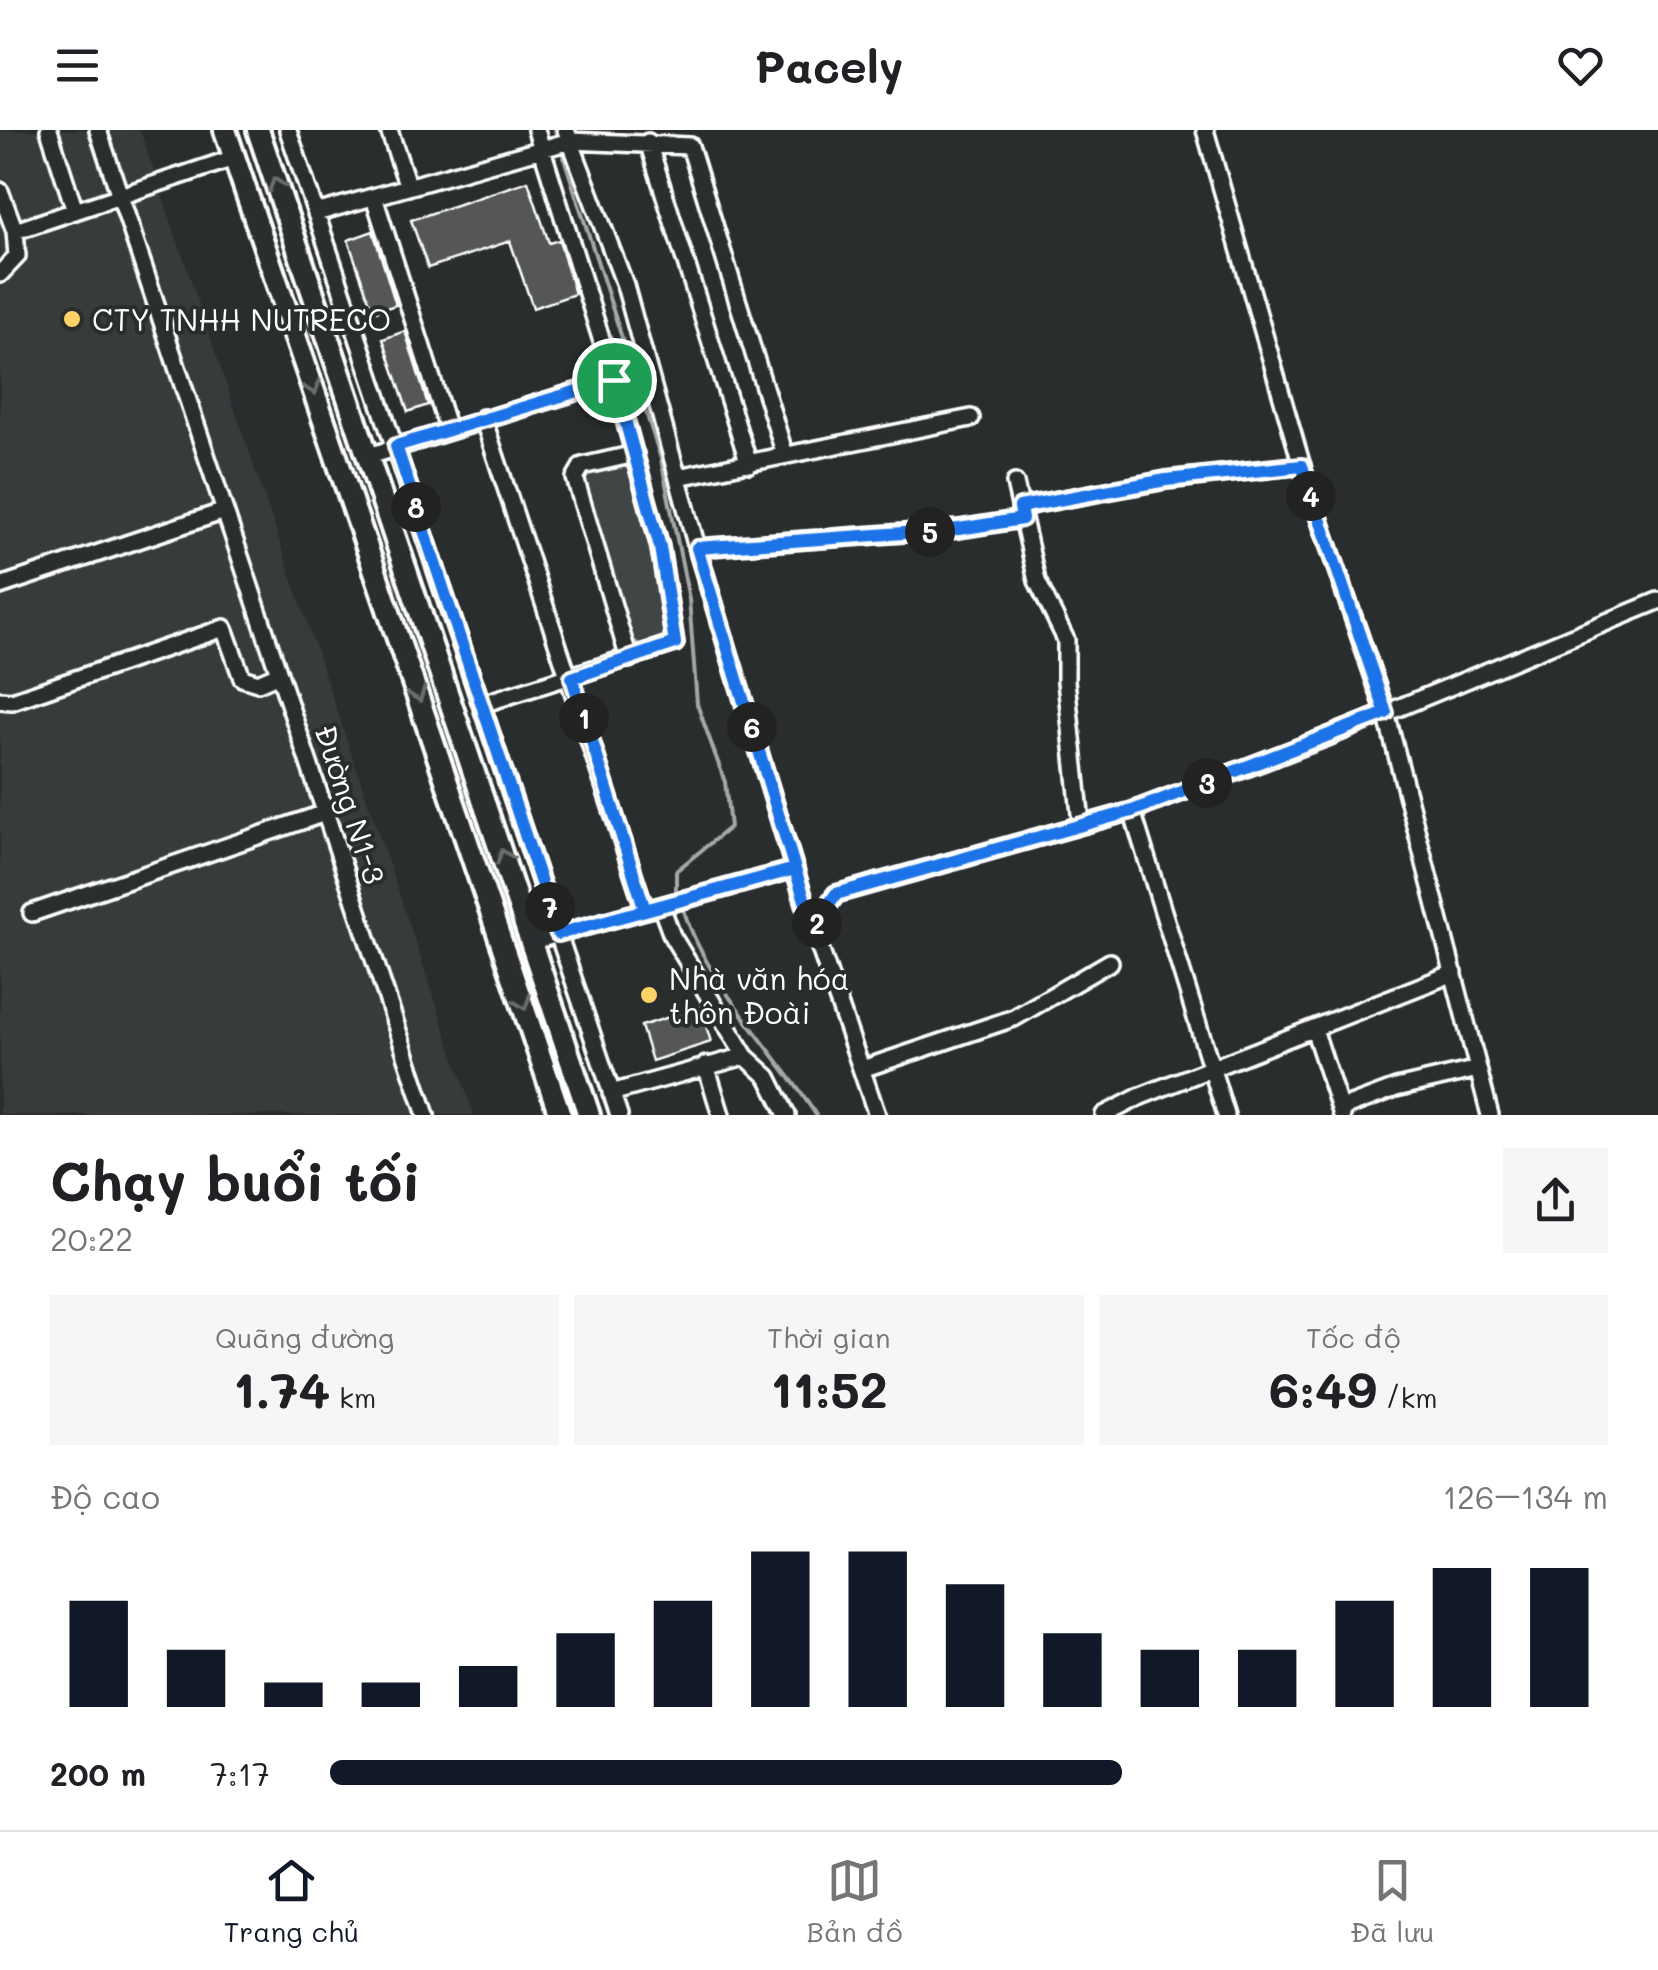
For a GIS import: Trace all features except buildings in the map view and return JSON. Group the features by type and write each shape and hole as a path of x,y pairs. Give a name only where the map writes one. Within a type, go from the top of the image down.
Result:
{"main road":[{"path":"225,130 560,1115"},
{"path":"258,130 589,1115"},
{"path":"258,228 288,218"}],"street":[{"path":"50,130 74,212"},
{"name":"Đường N1-3","path":"98,130 426,1115"},
{"path":"288,130 619,1115"},
{"path":"389,130 408,187"},
{"path":"482,704 675,643 660,547 635,454 536,130"},
{"path":"1205,130 1302,466 1386,713 1490,1115"},
{"path":"316,214 543,150 568,135 690,146 785,456"},
{"path":"568,135 625,285 697,548 813,926 877,1115"},
{"path":"648,142 749,464"},
{"path":"14,231 234,158"},
{"path":"0,191 14,231 17,256 0,274"},
{"path":"374,197 448,429"},
{"path":"370,456 614,380"},
{"path":"484,418 653,908 744,1056 768,1077 787,1115"},
{"path":"678,476 972,418"},
{"path":"629,659 575,478 582,466 635,454"},
{"path":"697,548 959,529 1166,480 1302,466"},
{"path":"1016,483 1044,600 1066,640 1066,681 1082,823"},
{"path":"0,586 225,510"},
{"path":"813,926 836,894 1132,811 1386,713 1658,600"},
{"path":"0,700 12,701 224,628 242,678 258,682 279,674"},
{"path":"1132,811 1226,1115"},
{"path":"32,914 325,813"},
{"path":"533,942 795,869"},
{"path":"862,1069 1014,1018 1110,962"},
{"path":"1104,1115 1454,973"},
{"path":"1314,1029 1341,1112 1396,1088 1478,1069"},
{"path":"611,1092 744,1056"},
{"path":"706,1065 721,1115"}],"shaded area":[{"path":"0,130 140,130 474,1115 0,1115"},
{"path":"623,464 634,475 668,634 641,646 628,635 579,470"}],"waterway":[{"path":"563,155 661,459 689,599 697,704 725,782 730,827 676,871 676,889"},
{"path":"684,911 725,991 816,1115"}],"place":[{"name":"CTY TNHH NUTRECO","path":"72,319"},
{"name":"Nhà văn hóa thôn Đoài","path":"649,995"}],"route":[{"path":"614,380 396,446 558,934 795,869 697,548 959,529 1022,519 1020,507 1090,498 1166,480 1302,466 1386,713 1132,811 1103,816 836,894 813,926 795,869 645,910 572,678 675,643 660,547 614,380"}]}
